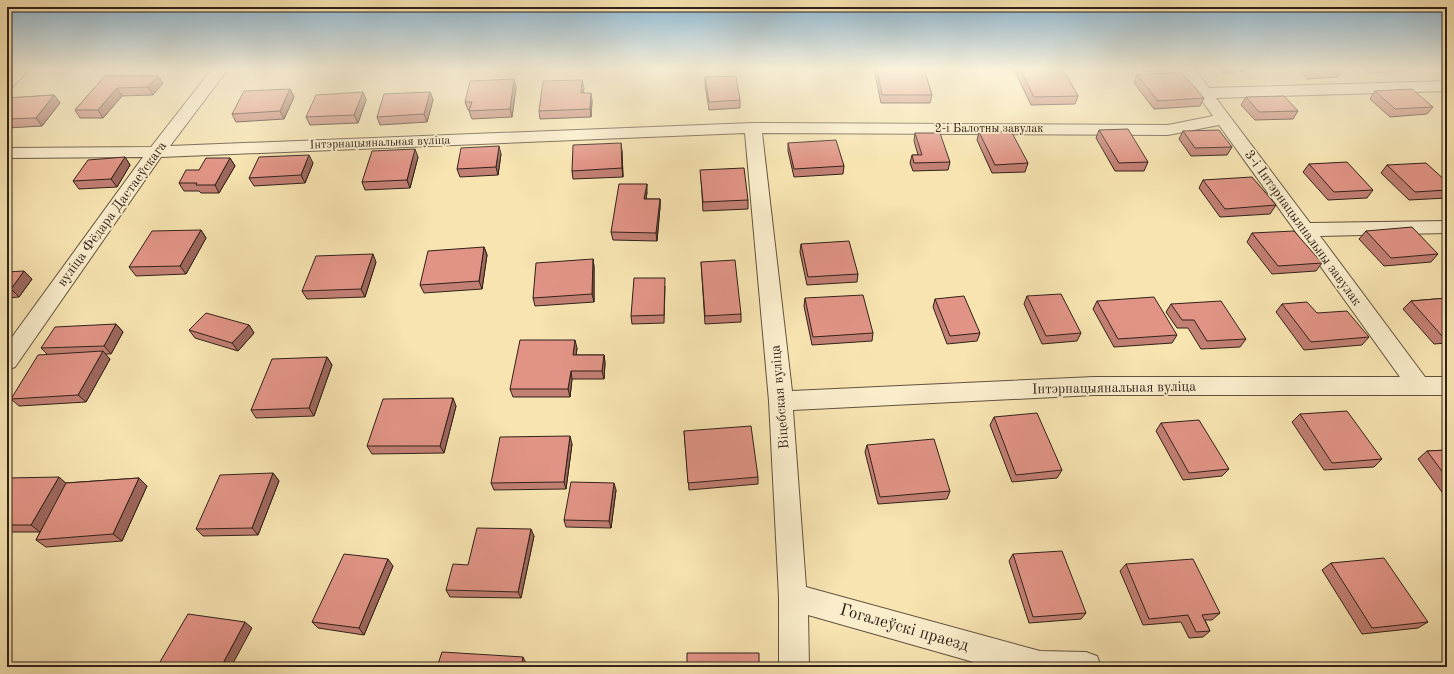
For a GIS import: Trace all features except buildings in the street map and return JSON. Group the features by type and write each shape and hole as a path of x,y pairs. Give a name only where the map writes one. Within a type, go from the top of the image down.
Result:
{"street":[{"name":"вуліца Фёдара Дастаеўскага","path":"7,361 156,152 196,100"},
{"name":"3-і Інтэрнацыянальны завулак","path":"1211,100 1419,386"},
{"name":"2-і Балотны завулак","path":"753,128 1168,130 1223,119"},
{"name":"Інтэрнацыянальная вуліца","path":"7,153 156,152 753,128"},
{"name":"Віцебская вуліца","path":"753,128 781,401 793,597 794,667"},
{"path":"1305,230 1447,227"},
{"name":"Інтэрнацыянальная вуліца","path":"781,401 1094,386 1447,386"},
{"name":"Гогалеўскі праезд","path":"793,597 1040,666 1086,667"}]}
